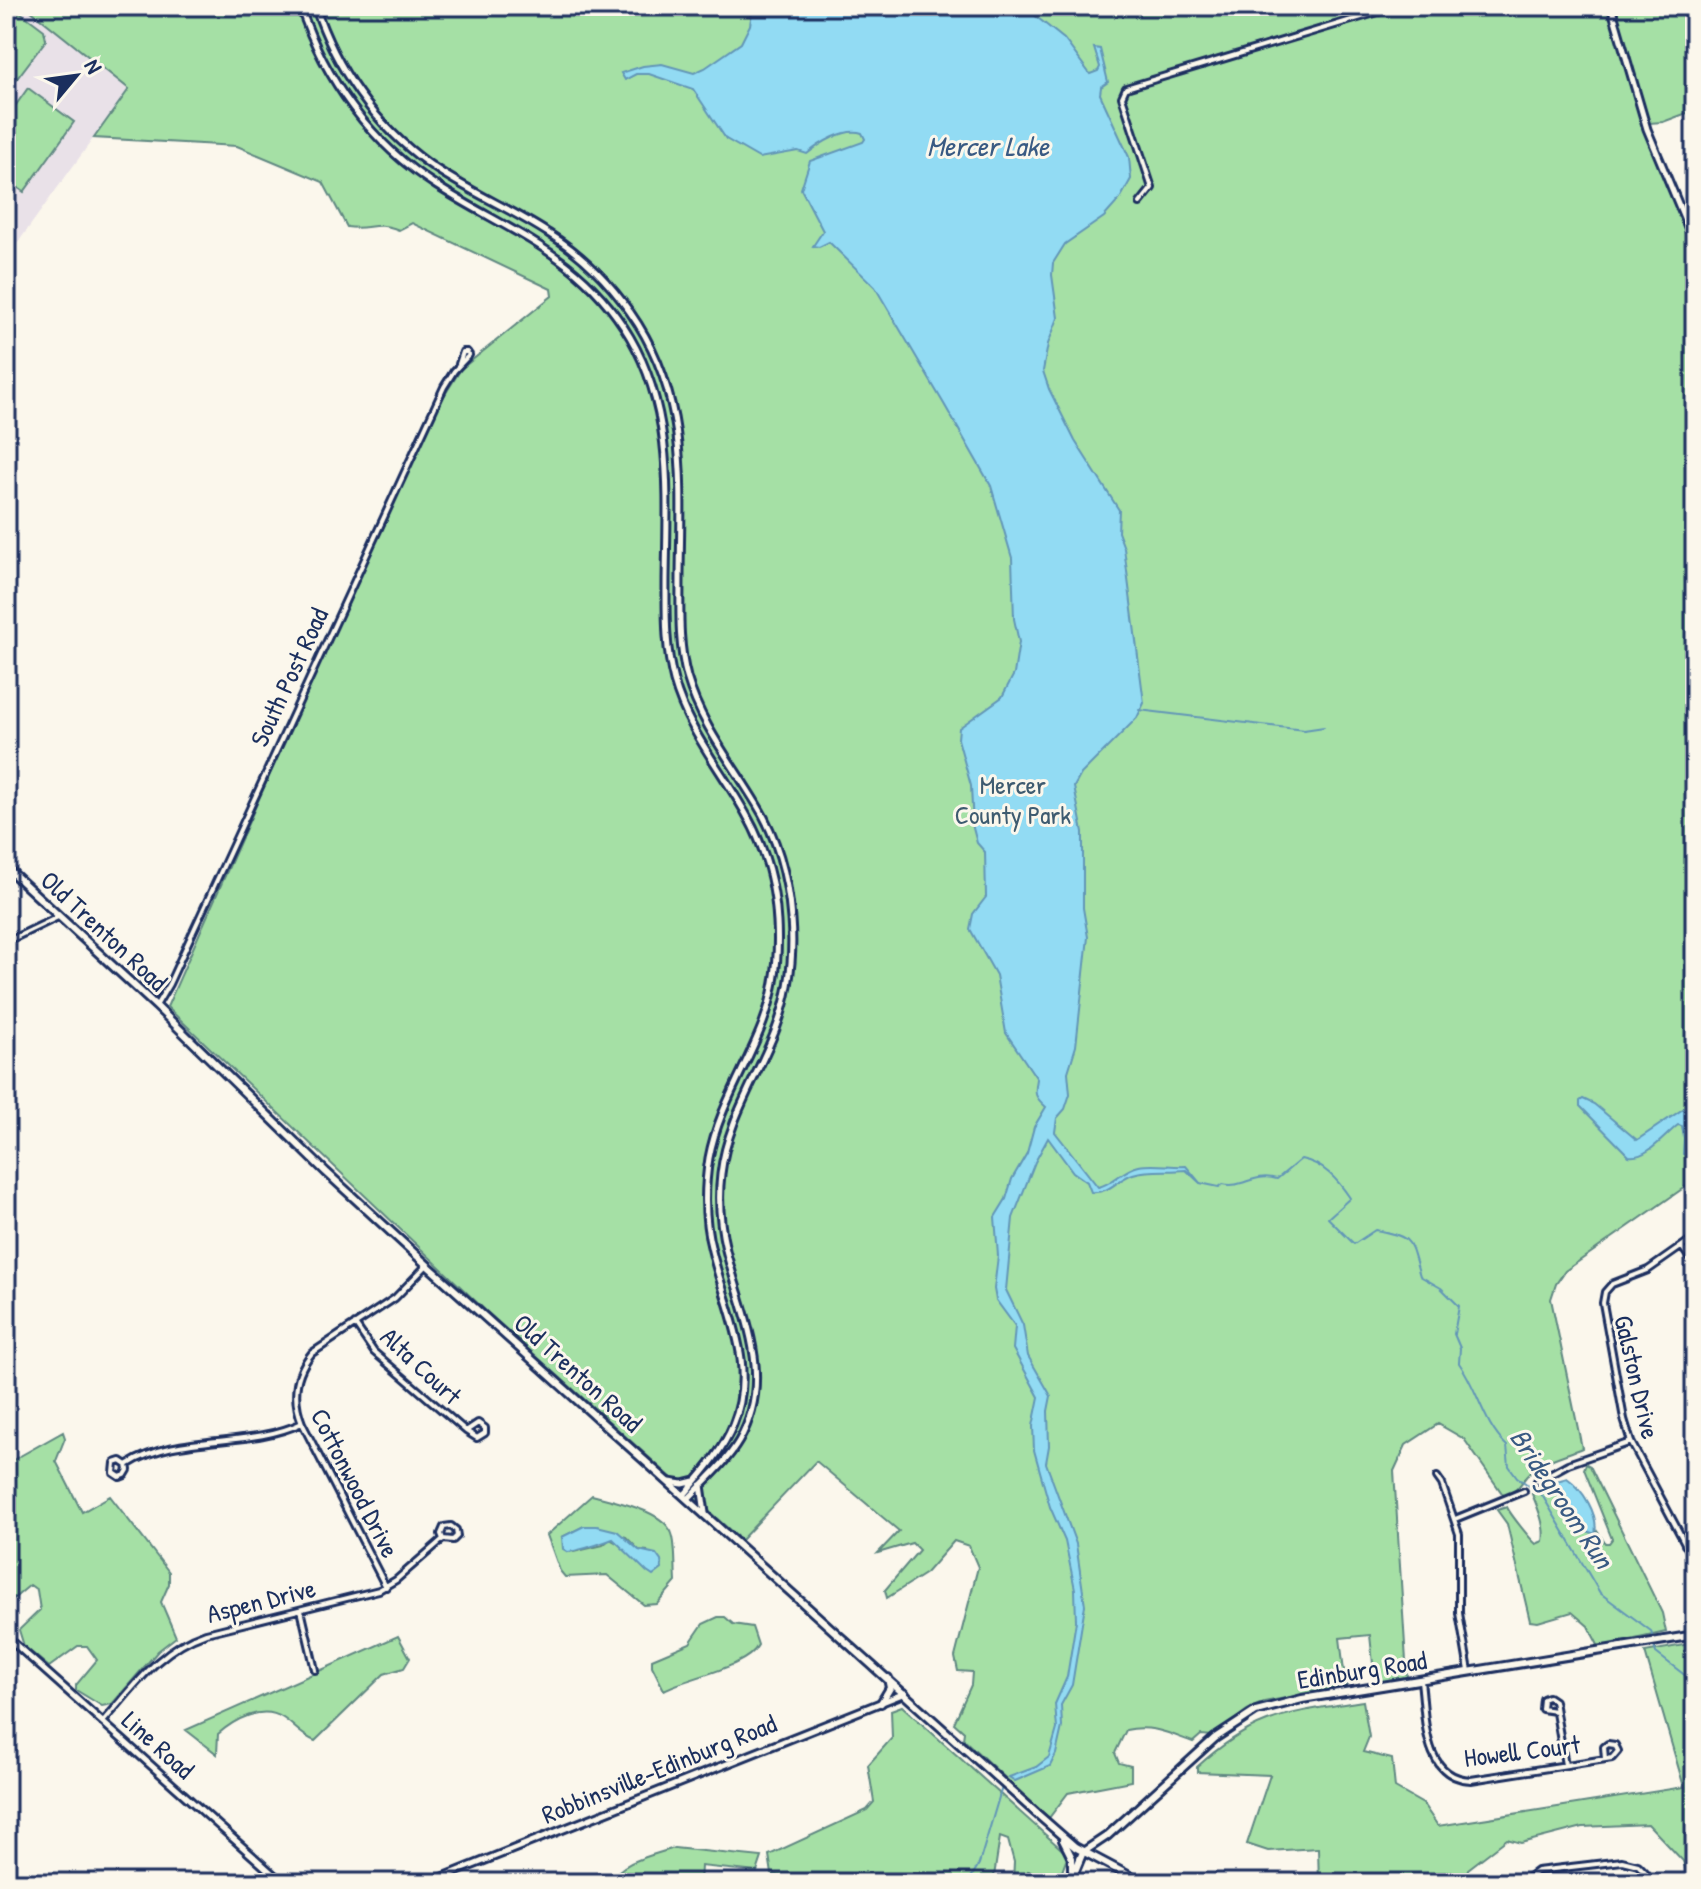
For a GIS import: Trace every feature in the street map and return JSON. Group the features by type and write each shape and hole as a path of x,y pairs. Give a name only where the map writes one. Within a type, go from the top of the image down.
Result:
{"main road":[{"name":"Old Trenton Road","path":"6,867 427,1265 1011,1791 1083,1852 1143,1883"},
{"name":"Edinburg Road","path":"1083,1852 1107,1836 1204,1747 1256,1711 1302,1699 1695,1635"},
{"path":"881,1703 890,1688 888,1678"},
{"path":"1059,1833 1072,1858 1071,1881"},
{"path":"1071,1881 1083,1852"}],"street":[{"path":"300,6 319,53 335,82 383,144 436,185 554,254 598,293 629,337 650,380 664,432 668,473 667,644 676,686 691,726 746,813 762,848 772,881 778,930 775,975 765,1019 722,1114 712,1145 707,1177 706,1209 710,1241 743,1367 737,1414 726,1440 699,1483 705,1514"},
{"path":"315,6 344,70 386,126 430,165 537,225 567,246 608,284 641,330 663,375 678,434 682,473 681,643 691,690 704,720 758,806 772,836 784,872 792,924 788,981 780,1018 734,1119 725,1148 721,1178 723,1236 748,1324 757,1367 756,1390 751,1415 734,1448 686,1497"},
{"path":"1140,203 1152,188 1122,97 1126,88 1398,6"},
{"path":"1611,6 1647,129 1695,244"},
{"name":"South Post Road","path":"156,1006 169,984 444,387 459,365"},
{"path":"666,586 680,586"},
{"path":"725,781 737,773"},
{"path":"6,942 59,916"},
{"name":"Galston Drive","path":"1695,1237 1648,1270 1612,1284 1603,1298 1631,1442 1695,1562"},
{"path":"1682,1247 1695,1265"},
{"name":"Cottonwood Drive","path":"386,1587 302,1423 296,1390 303,1367 318,1347 395,1298 427,1265"},
{"name":"Alta Court","path":"355,1324 374,1352 474,1438 481,1438 485,1428 475,1423 466,1431"},
{"path":"735,1329 748,1324"},
{"path":"127,1465 156,1450 277,1434 302,1423"},
{"path":"1537,1481 1568,1464 1631,1442"},
{"path":"1437,1477 1455,1519 1460,1545 1459,1613 1469,1673"},
{"path":"669,1482 699,1483"},
{"path":"1455,1519 1524,1491"},
{"name":"Aspen Drive","path":"103,1722 156,1662 179,1643 206,1633 386,1587 443,1539"},
{"path":"1685,1545 1695,1539"},
{"path":"301,1610 315,1670"},
{"name":"Line Road","path":"6,1636 283,1883"},
{"name":"Howell Court","path":"1421,1681 1431,1751 1446,1773 1459,1779 1471,1780 1605,1759"},
{"name":"Robbinsville-Edinburg Road","path":"428,1883 905,1693"},
{"path":"1555,1711 1565,1765"},
{"path":"1521,1883 1537,1871 1622,1861 1642,1868 1650,1883"}],"shaded area":[{"path":"6,6 25,6 129,89 6,259"}],"green space":[{"path":"6,6 12,6 44,30 46,40 6,93"},
{"name":"Mercer County Park","path":"25,6 1609,6 1643,126 1695,254 1695,1180 1565,1271 1556,1284 1551,1299 1582,1448 1538,1466 1515,1490 1504,1496 1464,1439 1438,1424 1406,1445 1394,1471 1407,1677 1375,1683 1370,1635 1340,1638 1346,1687 1264,1702 1247,1710 1213,1736 1201,1735 1193,1742 1152,1729 1126,1730 1115,1753 1119,1763 1131,1766 1131,1781 1068,1793 1049,1818 963,1739 964,1732 954,1723 971,1685 972,1672 958,1671 955,1657 978,1567 969,1546 954,1541 926,1573 887,1598 885,1590 919,1550 912,1543 878,1553 899,1531 816,1461 741,1540 486,1311 167,1007 300,706 439,404 461,369 552,296 551,289 412,223 399,230 384,226 347,227 323,182 237,146 94,138 129,89"},
{"path":"1615,6 1695,6 1695,110 1663,122 1649,123"},
{"path":"28,88 74,122 24,192 6,179 6,119"},
{"path":"63,1432 65,1438 56,1461 82,1512 110,1496 169,1572 169,1584 161,1602 176,1637 158,1651 112,1704 102,1706 76,1690 76,1685 97,1660 87,1646 78,1646 49,1667 24,1646 19,1630 40,1610 37,1590 30,1585 6,1605 6,1464"},
{"path":"1586,1464 1590,1466 1662,1613 1666,1632 1599,1647 1588,1626 1572,1612 1538,1622 1530,1621 1507,1524 1497,1510 1507,1507 1536,1544 1543,1541 1539,1511 1532,1494 1552,1484 1595,1534 1597,1531 1605,1543 1609,1543 1612,1539 1584,1469"},
{"path":"592,1495 639,1508 669,1528 674,1542 676,1582 657,1604 644,1605 607,1575 565,1577 547,1535","holes":["584,1526 626,1537 639,1550 648,1551 630,1555 610,1539 603,1545 574,1552 562,1537"]},
{"path":"725,1617 733,1624 752,1627 758,1645 752,1653 730,1666 664,1690 652,1666 652,1659 690,1643 703,1624"},
{"path":"398,1636 410,1658 404,1668 384,1674 315,1741 283,1718 266,1713 240,1719 218,1734 217,1754 186,1730"},
{"path":"1695,1643 1695,1883 1690,1883 1683,1861 1648,1824 1583,1827 1521,1843 1507,1839 1468,1869 1465,1883 1319,1883 1318,1848 1268,1851 1247,1844 1270,1775 1197,1772 1197,1767 1218,1749 1256,1726 1293,1713 1363,1701 1369,1737 1363,1752 1392,1759 1395,1788 1423,1804 1438,1826 1684,1787 1645,1652"},
{"path":"902,1706 1068,1855 1060,1877 1028,1871 1027,1883 1013,1883 1014,1862 1008,1840 1000,1837 993,1883 820,1883 772,1874 769,1855 867,1810 874,1802 868,1765 892,1738 891,1710"},
{"path":"674,1848 762,1857 757,1872 701,1866 700,1883 610,1883 629,1864"}],"water":[{"name":"Mercer Lake","path":"753,6 1023,6 1064,39 1090,74 1100,67 1094,48 1100,49 1108,82 1101,87 1100,94 1129,157 1131,179 1120,199 1104,217 1065,244 1053,263 1058,318 1048,344 1043,371 1075,441 1119,510 1118,532 1124,548 1144,703 1137,718 1081,774 1074,787 1083,832 1083,908 1088,937 1076,1046 1068,1072 1070,1094 1065,1109 1057,1118 1055,1132 1098,1187 1133,1168 1151,1165 1186,1166 1200,1183 1186,1170 1146,1172 1127,1176 1103,1191 1091,1192 1087,1182 1073,1172 1048,1138 1013,1218 1006,1290 1023,1325 1028,1356 1051,1396 1046,1463 1076,1544 1085,1605 1072,1685 1061,1705 1062,1727 1056,1754 1050,1766 1015,1781 1009,1777 1036,1767 1049,1757 1057,1729 1055,1704 1067,1677 1076,1621 1075,1589 1065,1541 1050,1507 1034,1450 1033,1426 1039,1397 1013,1349 1015,1326 996,1300 994,1289 998,1256 995,1217 1027,1153 1034,1127 1046,1107 1036,1095 1037,1079 1006,1033 996,975 970,929 973,914 986,897 985,852 977,843 973,828 971,786 958,739 959,728 1002,697 1014,674 1019,642 1014,619 1012,558 991,486 875,287 829,242 819,247 813,246 823,231 801,189 810,161 863,142 862,133 840,134 807,154 798,151 759,158 726,139 693,89 649,74 636,74 625,80 621,73 662,64 694,73 705,68 741,43 750,25"},
{"path":"1583,1099 1594,1104 1637,1140 1695,1101 1695,1148 1683,1154 1682,1126 1678,1125 1649,1150 1629,1156 1580,1106"},
{"path":"1567,1478 1588,1503 1595,1519 1595,1534 1584,1530 1552,1488 1553,1482"},
{"path":"584,1526 617,1531 639,1550 656,1554 662,1569 653,1576 613,1539 574,1551 563,1549 562,1537"}],"waterway":[{"path":"1139,710 1304,730 1324,727"},
{"name":"Bridegroom Run","path":"1200,1183 1219,1187 1261,1178 1277,1179 1301,1159 1309,1161 1329,1173 1350,1198 1328,1218 1354,1244 1375,1230 1397,1235 1408,1242 1420,1276 1441,1288 1459,1306 1454,1334 1460,1348 1459,1363 1486,1417 1507,1446 1509,1466 1517,1477 1542,1495 1600,1593 1651,1631 1653,1639"},
{"name":"Bridegroom Run","path":"1654,1646 1656,1653 1695,1683"},
{"path":"968,1883 979,1864 1002,1787"}]}
